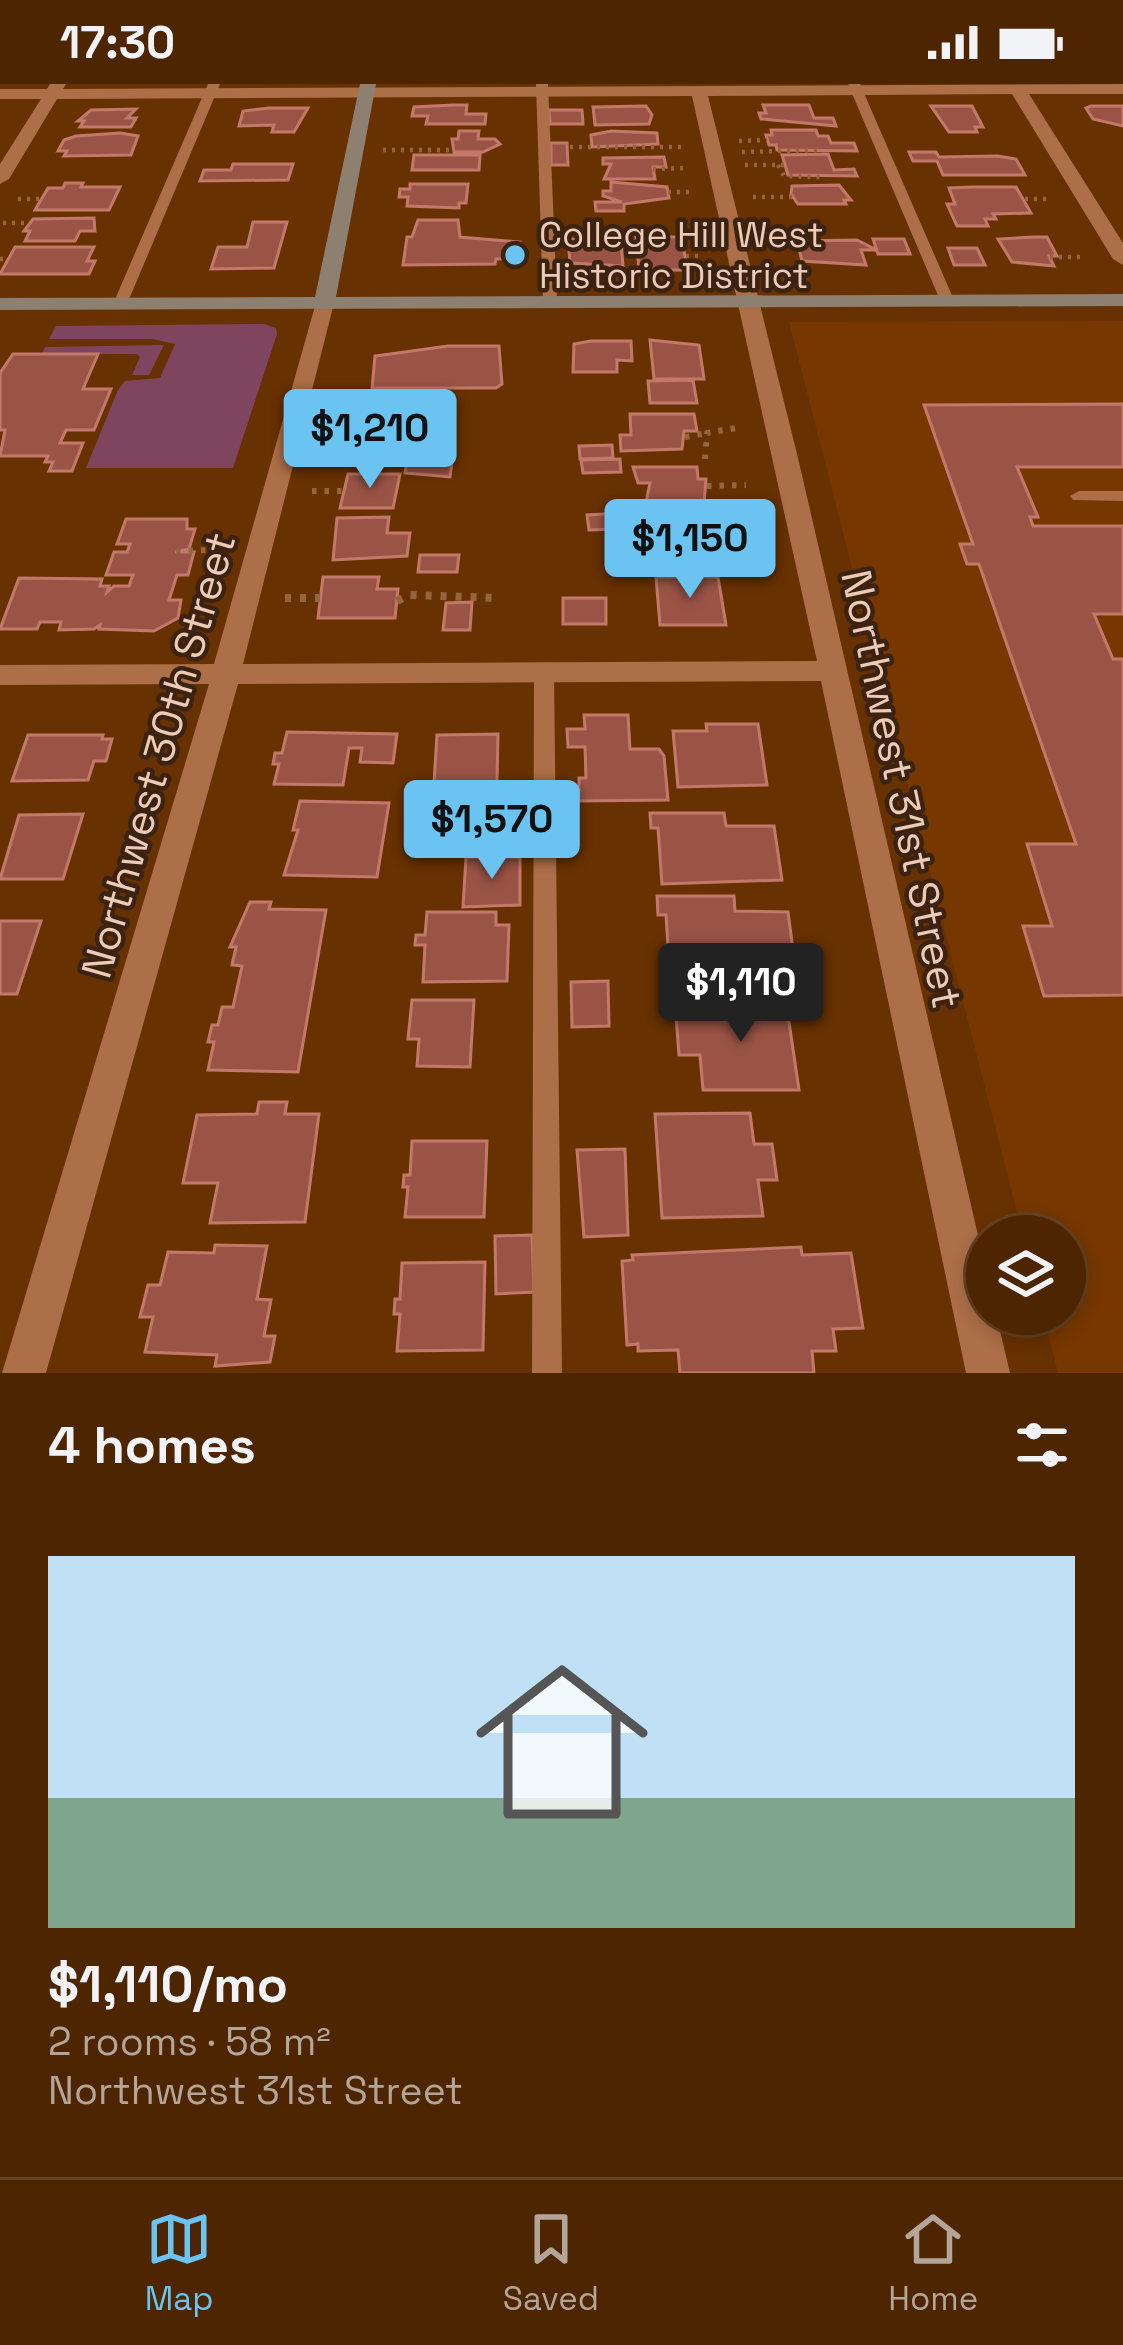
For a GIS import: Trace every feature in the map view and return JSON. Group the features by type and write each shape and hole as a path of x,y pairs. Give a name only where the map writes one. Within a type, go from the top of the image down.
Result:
{"main road":[{"name":"Northwest 30th Street","path":"324,303 367,88"},
{"path":"0,304 1123,300"}],"street":[{"path":"1016,87 1123,259"},
{"path":"0,94 213,88 1123,89"},
{"name":"Northwest 31st Street","path":"698,88 730,146 750,300 988,1373"},
{"path":"0,179 55,89"},
{"name":"Northwest 30th Street","path":"24,1373 226,674 324,303"},
{"path":"0,675 833,671"}],"lane":[{"path":"856,87 947,300"},
{"path":"121,304 213,88"},
{"path":"542,88 550,302"},
{"path":"1079,496 1123,496"},
{"path":"544,671 548,1373"}],"path":[{"path":"730,146 767,140"},
{"path":"569,147 823,150"},
{"path":"382,150 454,150"},
{"path":"743,165 782,165 784,176 820,177"},
{"path":"653,169 686,168"},
{"path":"668,193 691,193"},
{"path":"752,197 792,197"},
{"path":"16,199 41,199"},
{"path":"3,223 30,223"},
{"path":"686,256 704,256"},
{"path":"1050,257 1086,257"},
{"path":"685,437 736,428"},
{"path":"705,459 707,434"},
{"path":"707,486 746,485"},
{"path":"312,491 343,491"},
{"path":"713,536 754,535"},
{"path":"176,550 212,550"},
{"path":"397,602 410,595 496,598"},
{"path":"285,598 320,598"}],"shaded area":[{"path":"1123,321 1123,1373 1058,1373 1048,1335 1086,1335 1086,1215 1018,1215 789,322"},
{"path":"264,324 276,328 277,334 233,468 86,468 118,390 125,381 160,378 175,344 152,339 49,339 56,326"},
{"path":"164,345 149,375 132,375 140,357 137,354 42,354 45,347"}],"building":[{"path":"467,105 466,114 486,114 485,124 426,124 428,116 412,116 414,107"},
{"path":"763,105 809,105 814,118 833,118 836,126 761,119 759,113 766,113"},
{"path":"646,106 652,115 649,124 595,125 593,107"},
{"path":"931,106 972,106 983,127 975,127 977,132 949,132"},
{"path":"1123,106 1123,126 1093,119 1086,108"},
{"path":"308,108 294,132 272,132 274,125 239,126 243,111"},
{"path":"136,109 127,118 136,118 131,127 80,127 84,121 78,121 91,110"},
{"path":"549,110 582,110 583,124 550,124"},
{"path":"771,130 816,130 831,143 854,143 857,151 777,150 766,135 772,135"},
{"path":"459,131 479,131 478,139 495,139 500,144 483,152 454,152 452,139 458,139"},
{"path":"657,133 658,144 592,147 591,135"},
{"path":"76,136 138,136 131,155 64,156 67,151 58,151 64,140"},
{"path":"551,143 567,143 568,165 551,165"},
{"path":"909,152 1016,159 1025,175 943,175 937,161 913,161"},
{"path":"828,154 834,170 854,169 857,176 788,175 782,155"},
{"path":"414,155 480,155 479,170 412,170"},
{"path":"664,157 666,167 653,167 655,179 604,179 611,164 603,164 603,158"},
{"path":"233,164 293,164 288,180 200,181 204,170 231,170"},
{"path":"611,182 667,187 669,198 624,204 624,211 596,211 595,202 622,202 603,196 603,191 611,191"},
{"path":"65,183 120,187 109,210 35,210 48,188 63,188"},
{"path":"410,184 468,184 466,203 459,203 459,208 407,206 408,197 399,197 400,189 410,189"},
{"path":"839,185 851,200 844,200 846,204 798,204 791,194 792,186"},
{"path":"1016,187 1031,213 993,214 996,219 985,219 988,226 957,226 947,204 955,204 949,188"},
{"path":"94,218 95,231 80,231 75,241 25,241 30,231 24,231 33,219"},
{"path":"418,220 458,220 460,237 520,242 519,259 496,259 495,264 403,265 407,237 412,237"},
{"path":"253,222 287,222 274,268 211,269 218,247 247,247"},
{"path":"636,237 681,237 688,270 639,270"},
{"path":"1047,237 1057,256 1049,256 1054,266 1012,262 998,239"},
{"path":"568,239 621,241 623,266 570,263"},
{"path":"873,239 904,239 910,254 878,254"},
{"path":"857,240 877,250 861,250 866,265 802,261 797,241"},
{"path":"15,247 94,247 87,261 95,261 89,274 0,274"},
{"path":"948,248 977,248 985,265 954,265"},
{"path":"650,340 699,345 704,379 654,379"},
{"path":"631,341 632,361 617,360 617,372 573,372 574,344"},
{"path":"448,346 499,346 502,384 496,388 372,388 375,356"},
{"path":"13,354 98,354 83,389 111,389 94,430 66,430 60,443 83,443 72,471 49,471 53,462 45,462 48,456 0,456 5,430 0,430 0,373"},
{"path":"693,380 697,403 650,403 648,381"},
{"path":"1123,404 1123,467 1017,467 1038,517 1030,517 1033,526 1123,526 1123,614 1094,614 1113,659 1123,659 1123,995 1044,996 1023,926 1052,926 1027,844 1076,844 979,564 967,564 960,544 973,544 924,405"},
{"path":"630,414 694,414 697,431 684,431 682,449 621,451 620,435 631,435"},
{"path":"359,420 411,420 403,454 353,454"},
{"path":"612,445 613,458 580,459 579,446"},
{"path":"407,459 445,459 452,462 450,477 405,473"},
{"path":"620,459 621,472 583,473 581,460"},
{"path":"633,467 697,467 698,479 706,479 704,504 646,502 650,483 638,483"},
{"path":"348,474 400,474 393,508 340,508"},
{"path":"622,513 625,529 589,530 587,515"},
{"path":"389,517 387,533 410,533 407,556 333,560 337,518"},
{"path":"126,519 187,519 187,529 195,529 189,549 175,552 194,552 188,575 177,575 169,600 181,600 178,618 154,631 99,629 100,625 59,630 61,622 40,622 37,629 0,629 19,578 102,579 100,586 109,586 107,592 114,586 129,586 133,575 106,575 114,552 127,552 130,544 117,544"},
{"path":"658,523 658,527 712,527 715,547 706,547 708,560 637,563 635,527"},
{"path":"420,555 459,555 457,572 418,572"},
{"path":"323,577 379,577 377,589 398,589 395,618 318,618"},
{"path":"656,577 718,577 726,625 660,625"},
{"path":"563,598 606,598 606,624 563,624"},
{"path":"472,602 470,630 443,630 446,603"},
{"path":"584,715 628,715 630,749 659,749 664,756 668,800 579,801 579,778 586,778 585,747 568,747 567,729 585,729"},
{"path":"706,724 758,724 767,785 678,787 673,731 707,731"},
{"path":"287,732 397,734 393,763 360,762 362,748 349,748 343,785 274,784 279,764 273,764 275,753 282,753"},
{"path":"498,734 497,782 434,783 437,735"},
{"path":"28,735 112,739 106,761 94,761 88,780 12,781"},
{"path":"300,801 389,803 377,877 284,875 298,830 293,830"},
{"path":"435,803 499,803 497,853 439,853 440,837 429,837"},
{"path":"650,813 724,813 726,826 774,826 782,880 662,884 658,828 651,828"},
{"path":"83,814 63,879 0,879 19,815"},
{"path":"466,857 520,857 520,905 463,907"},
{"path":"657,896 734,896 735,911 788,912 796,972 781,973 782,977 670,978 666,915 658,915"},
{"path":"250,902 271,902 269,909 326,910 298,1072 208,1070 212,1025 218,1025 222,1007 233,1007 242,966 232,965 236,947 230,947"},
{"path":"427,912 496,912 496,925 509,925 507,981 423,982 425,945 415,945 416,935 425,935"},
{"path":"0,921 41,921 17,994 0,994"},
{"path":"608,981 609,1026 572,1027 571,982"},
{"path":"412,1000 474,1000 470,1067 417,1066 419,1039 408,1039"},
{"path":"696,1001 786,1001 799,1090 703,1090 700,1055 679,1055 676,1016 697,1016"},
{"path":"259,1102 287,1102 285,1114 319,1114 305,1222 210,1223 218,1183 183,1183 197,1115 257,1114"},
{"path":"750,1113 754,1144 772,1144 777,1180 758,1180 763,1216 662,1218 655,1114"},
{"path":"412,1141 487,1141 484,1217 405,1217 408,1187 403,1187 404,1175 410,1175"},
{"path":"625,1149 628,1235 584,1237 577,1150"},
{"path":"532,1235 534,1292 496,1294 495,1236"},
{"path":"215,1245 267,1246 257,1299 271,1300 264,1336 275,1336 270,1362 215,1366 217,1355 145,1352 153,1317 140,1317 148,1285 160,1285 168,1252 214,1253"},
{"path":"801,1247 802,1255 851,1253 863,1328 833,1329 836,1351 812,1351 814,1373 680,1373 678,1350 638,1351 638,1344 627,1345 622,1261 633,1260 632,1255"},
{"path":"485,1262 483,1350 397,1351 400,1314 394,1314 395,1299 400,1299 402,1263"}],"place":[{"name":"College Hill West Historic District","path":"515,255"}]}
